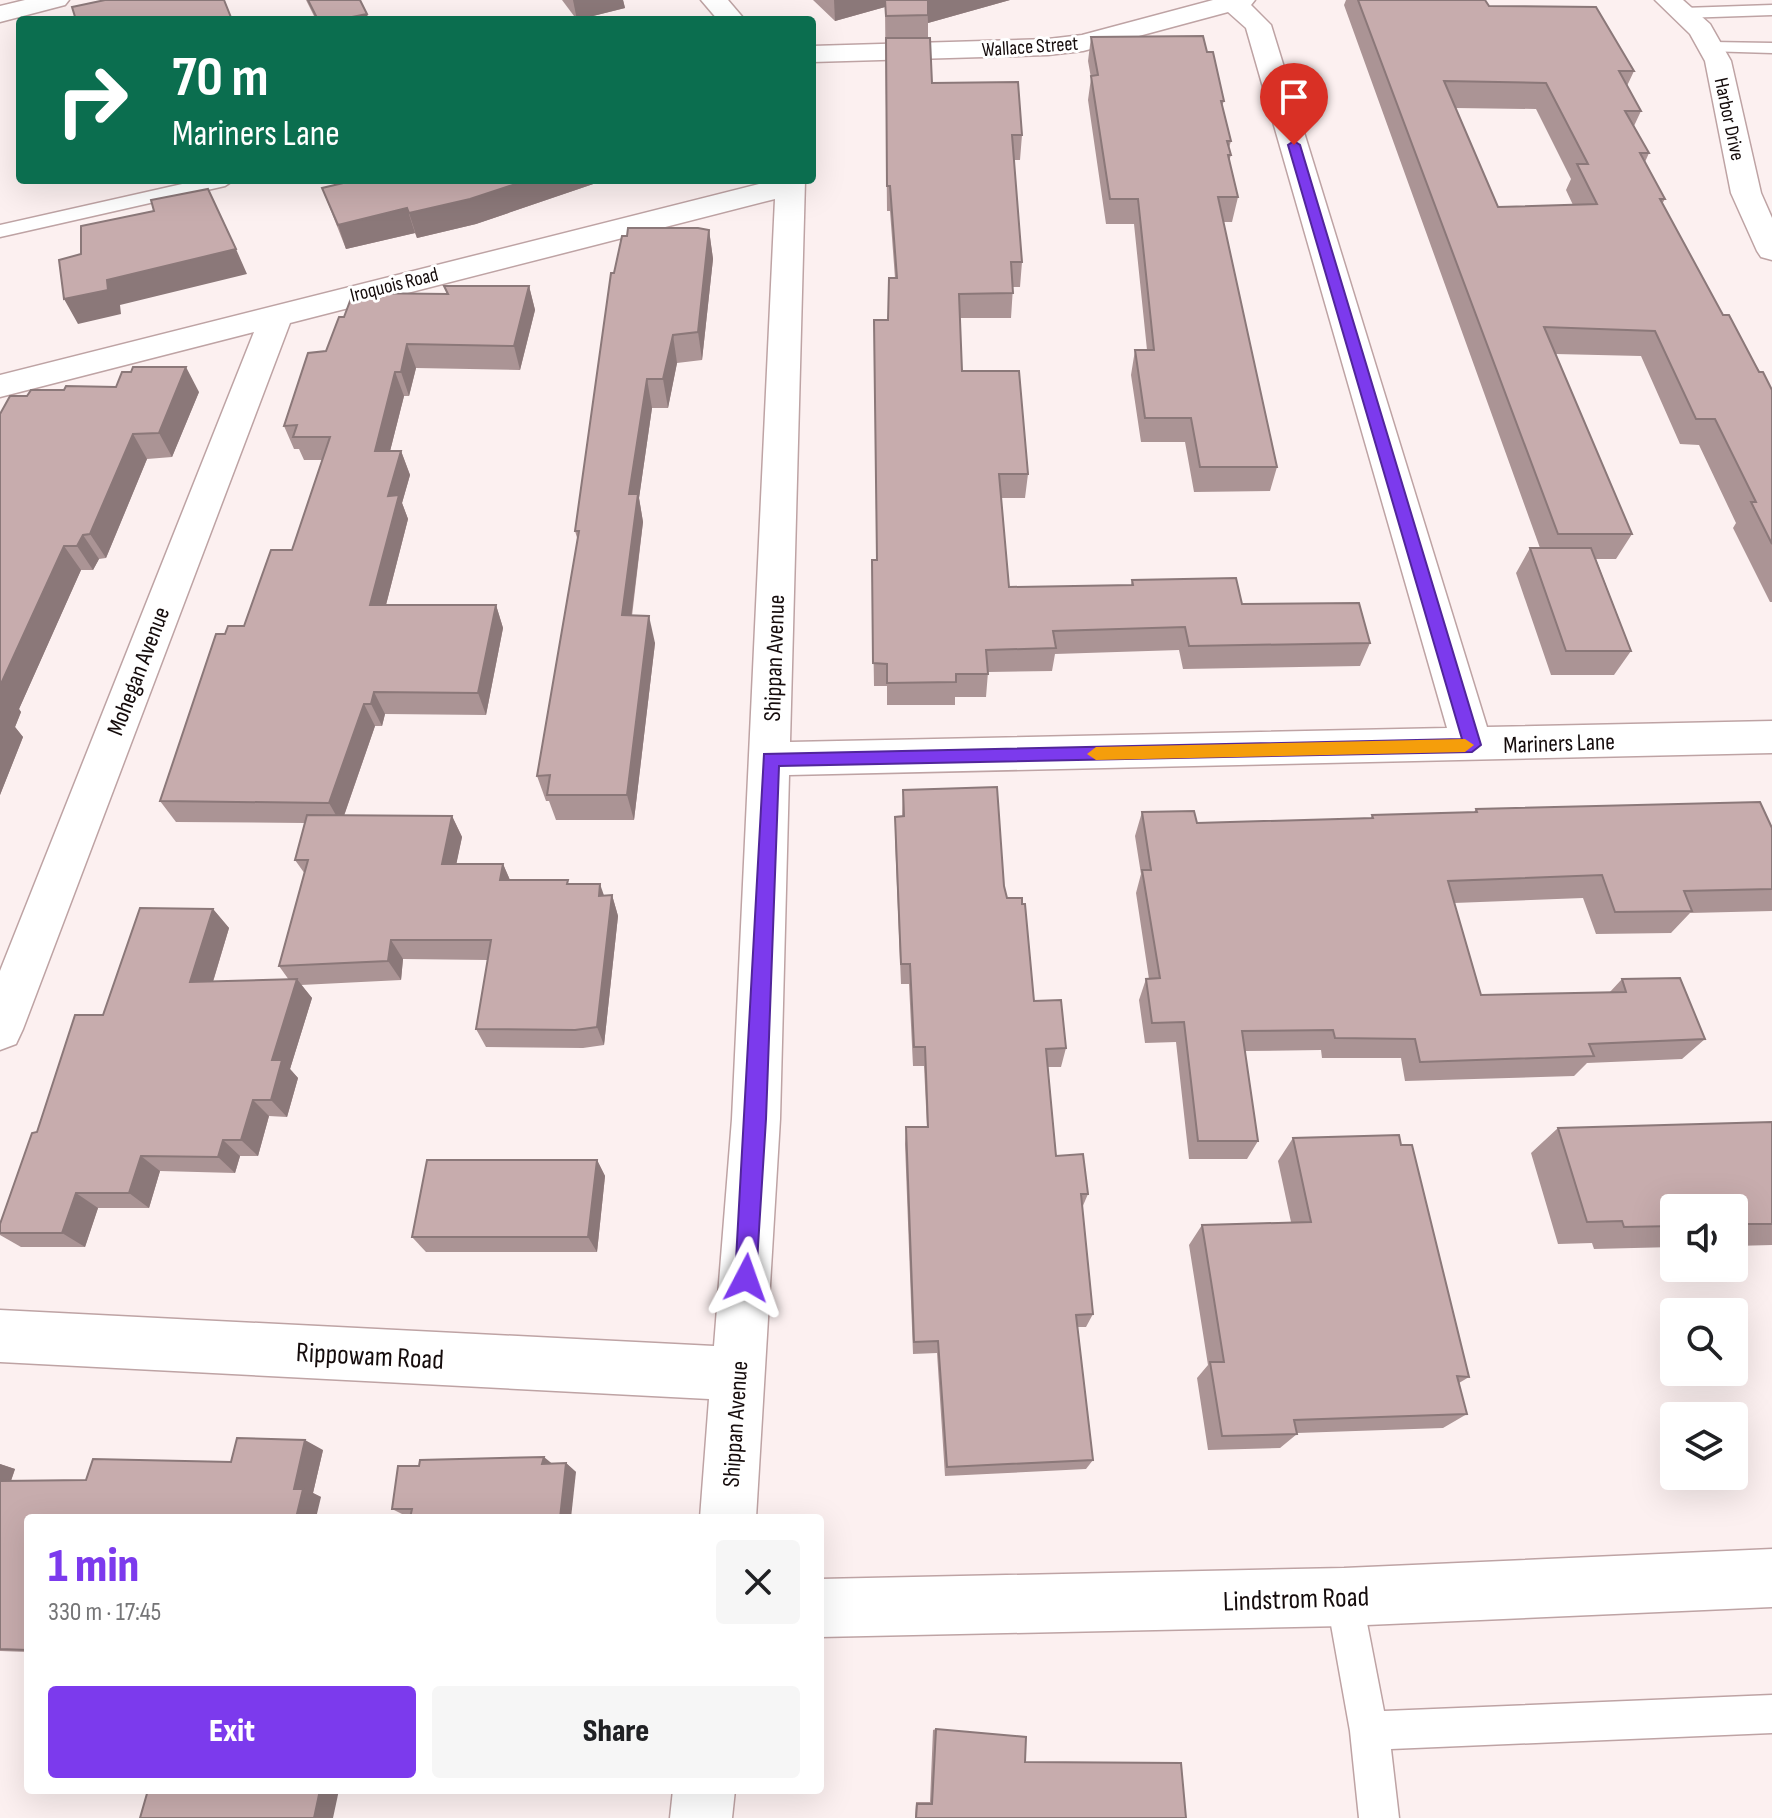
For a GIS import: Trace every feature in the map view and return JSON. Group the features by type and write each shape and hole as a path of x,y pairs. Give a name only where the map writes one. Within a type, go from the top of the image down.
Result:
{"street":[{"path":"0,14 56,0"},
{"path":"714,0 728,16"},
{"path":"1238,1 1258,25 1472,745"},
{"name":"Wallace Street","path":"816,54 1048,47 1083,43 1238,1"},
{"name":"Harbor Drive","path":"1676,7 1715,54 1746,193 1772,251"},
{"name":"Iroquois Road","path":"0,386 786,184"},
{"name":"Shippan Avenue","path":"728,1514 756,1119 790,184"},
{"name":"Mohegan Avenue","path":"0,1029 277,314"},
{"name":"Mariners Lane","path":"770,759 1772,737"},
{"name":"Rippowam Road","path":"0,1336 739,1374"},
{"name":"Lindstrom Road","path":"824,1608 1344,1597 1772,1578"},
{"path":"701,1818 704,1794"}],"lane":[{"path":"1676,7 1772,10"},
{"path":"1715,54 1772,48"},
{"path":"1715,54 1772,62"},
{"path":"0,231 207,184"},
{"path":"1344,1597 1369,1731 1379,1818"},
{"path":"1369,1731 1772,1714"}],"building":[{"path":"105,0 224,0 230,16 75,16 72,7"},
{"path":"308,0 360,0 367,14 357,16 316,16"},
{"path":"885,0 928,0 928,15 886,16"},
{"path":"1358,0 1485,0 1489,6 1596,7 1634,71 1619,71 1641,111 1625,111 1649,153 1640,153 1665,199 1660,199 1723,315 1729,315 1772,390 1772,544 1751,502 1756,502 1715,419 1696,419 1655,331 1544,327 1632,534 1558,534","holes":["1444,81 1546,83 1588,164 1577,164 1597,204 1498,207"]},
{"path":"1203,36 1207,52 1213,52 1224,101 1221,101 1231,141 1227,141 1231,155 1228,155 1238,197 1218,197 1277,467 1200,467 1191,418 1145,418 1135,350 1154,350 1138,199 1110,199 1091,76 1098,75 1091,37"},
{"path":"886,38 930,38 932,83 1018,82 1022,135 1012,135 1022,262 1011,262 1013,293 959,294 962,371 1019,371 1028,474 999,474 1009,587 1133,585 1132,580 1236,578 1242,604 1359,603 1370,643 1189,646 1185,627 1053,631 1056,648 986,650 988,674 956,674 956,682 887,683 887,664 873,663 872,560 877,560 874,320 888,320 889,278 897,278 890,186 887,186"},
{"path":"339,184 516,184 470,199 409,213 407,208 338,225 322,188"},
{"path":"208,189 236,249 107,280 108,290 64,299 59,260 81,254 81,226 154,211 151,200"},
{"path":"628,228 709,230 698,332 673,335 663,379 647,379 629,494 638,494 622,615 649,616 627,795 547,795 550,775 537,776 579,531 575,531 611,273 614,273 622,236 627,236"},
{"path":"444,286 529,286 514,346 407,344 401,372 395,372 375,451 401,451 388,496 399,495 370,605 496,605 478,693 374,692 371,704 364,704 329,803 160,801 216,634 225,634 228,626 244,626 271,550 292,550 330,437 293,437 297,425 284,426 308,353 326,351 339,317 344,317 353,293 448,294"},
{"path":"133,367 186,367 159,433 133,434 90,534 83,535 77,546 64,546 0,686 0,414 10,396 27,396 31,390 64,390 66,386 116,387 122,372 131,372"},
{"path":"1530,548 1591,548 1631,651 1566,651"},
{"path":"997,787 1004,886 1007,898 1022,898 1022,904 1025,904 1034,1001 1061,1000 1066,1048 1046,1049 1056,1156 1083,1154 1088,1194 1081,1194 1093,1314 1076,1315 1093,1460 947,1467 938,1341 914,1342 906,1127 928,1127 925,1047 914,1047 910,964 901,964 895,817 904,816 903,790"},
{"path":"1760,802 1772,828 1772,889 1684,891 1692,911 1615,912 1602,875 1448,881 1481,995 1626,992 1622,979 1680,978 1705,1039 1589,1044 1594,1056 1420,1062 1415,1039 1335,1038 1333,1030 1242,1031 1258,1141 1198,1141 1184,1022 1152,1023 1146,979 1160,978 1142,870 1151,870 1142,812 1194,811 1197,823 1373,818 1372,815 1477,812 1476,809"},
{"path":"307,815 452,816 442,864 503,864 500,880 568,880 567,884 600,884 599,896 612,895 597,1027 575,1030 476,1029 491,940 391,940 388,961 279,966 308,860 295,860"},
{"path":"140,908 213,909 190,982 297,979 272,1060 282,1060 271,1100 253,1100 241,1140 223,1140 218,1157 141,1156 129,1193 76,1193 62,1233 0,1233 0,1224 32,1133 37,1132 75,1015 103,1015"},
{"path":"1772,1122 1772,1224 1748,1224 1748,1194 1660,1194 1660,1226 1624,1227 1622,1221 1587,1222 1558,1128"},
{"path":"1399,1135 1401,1145 1412,1145 1469,1377 1457,1376 1467,1414 1294,1420 1297,1434 1222,1436 1210,1362 1224,1362 1202,1225 1311,1222 1293,1138"},
{"path":"427,1160 597,1160 588,1237 412,1237"},
{"path":"237,1438 305,1440 294,1489 303,1489 297,1514 24,1514 24,1650 0,1649 0,1481 86,1480 93,1459 231,1462"},
{"path":"544,1457 542,1464 566,1463 560,1514 411,1514 412,1509 392,1509 398,1466 419,1466 420,1460"},
{"path":"936,1729 1026,1737 1025,1762 1181,1763 1186,1818 916,1818 917,1804 932,1804"},
{"path":"147,1794 319,1794 314,1818 140,1818"}],"slow traffic":[{"path":"1096,754 1465,745"}],"route":[{"path":"746,1278 756,1119 770,759 1472,745 1294,145"}]}
